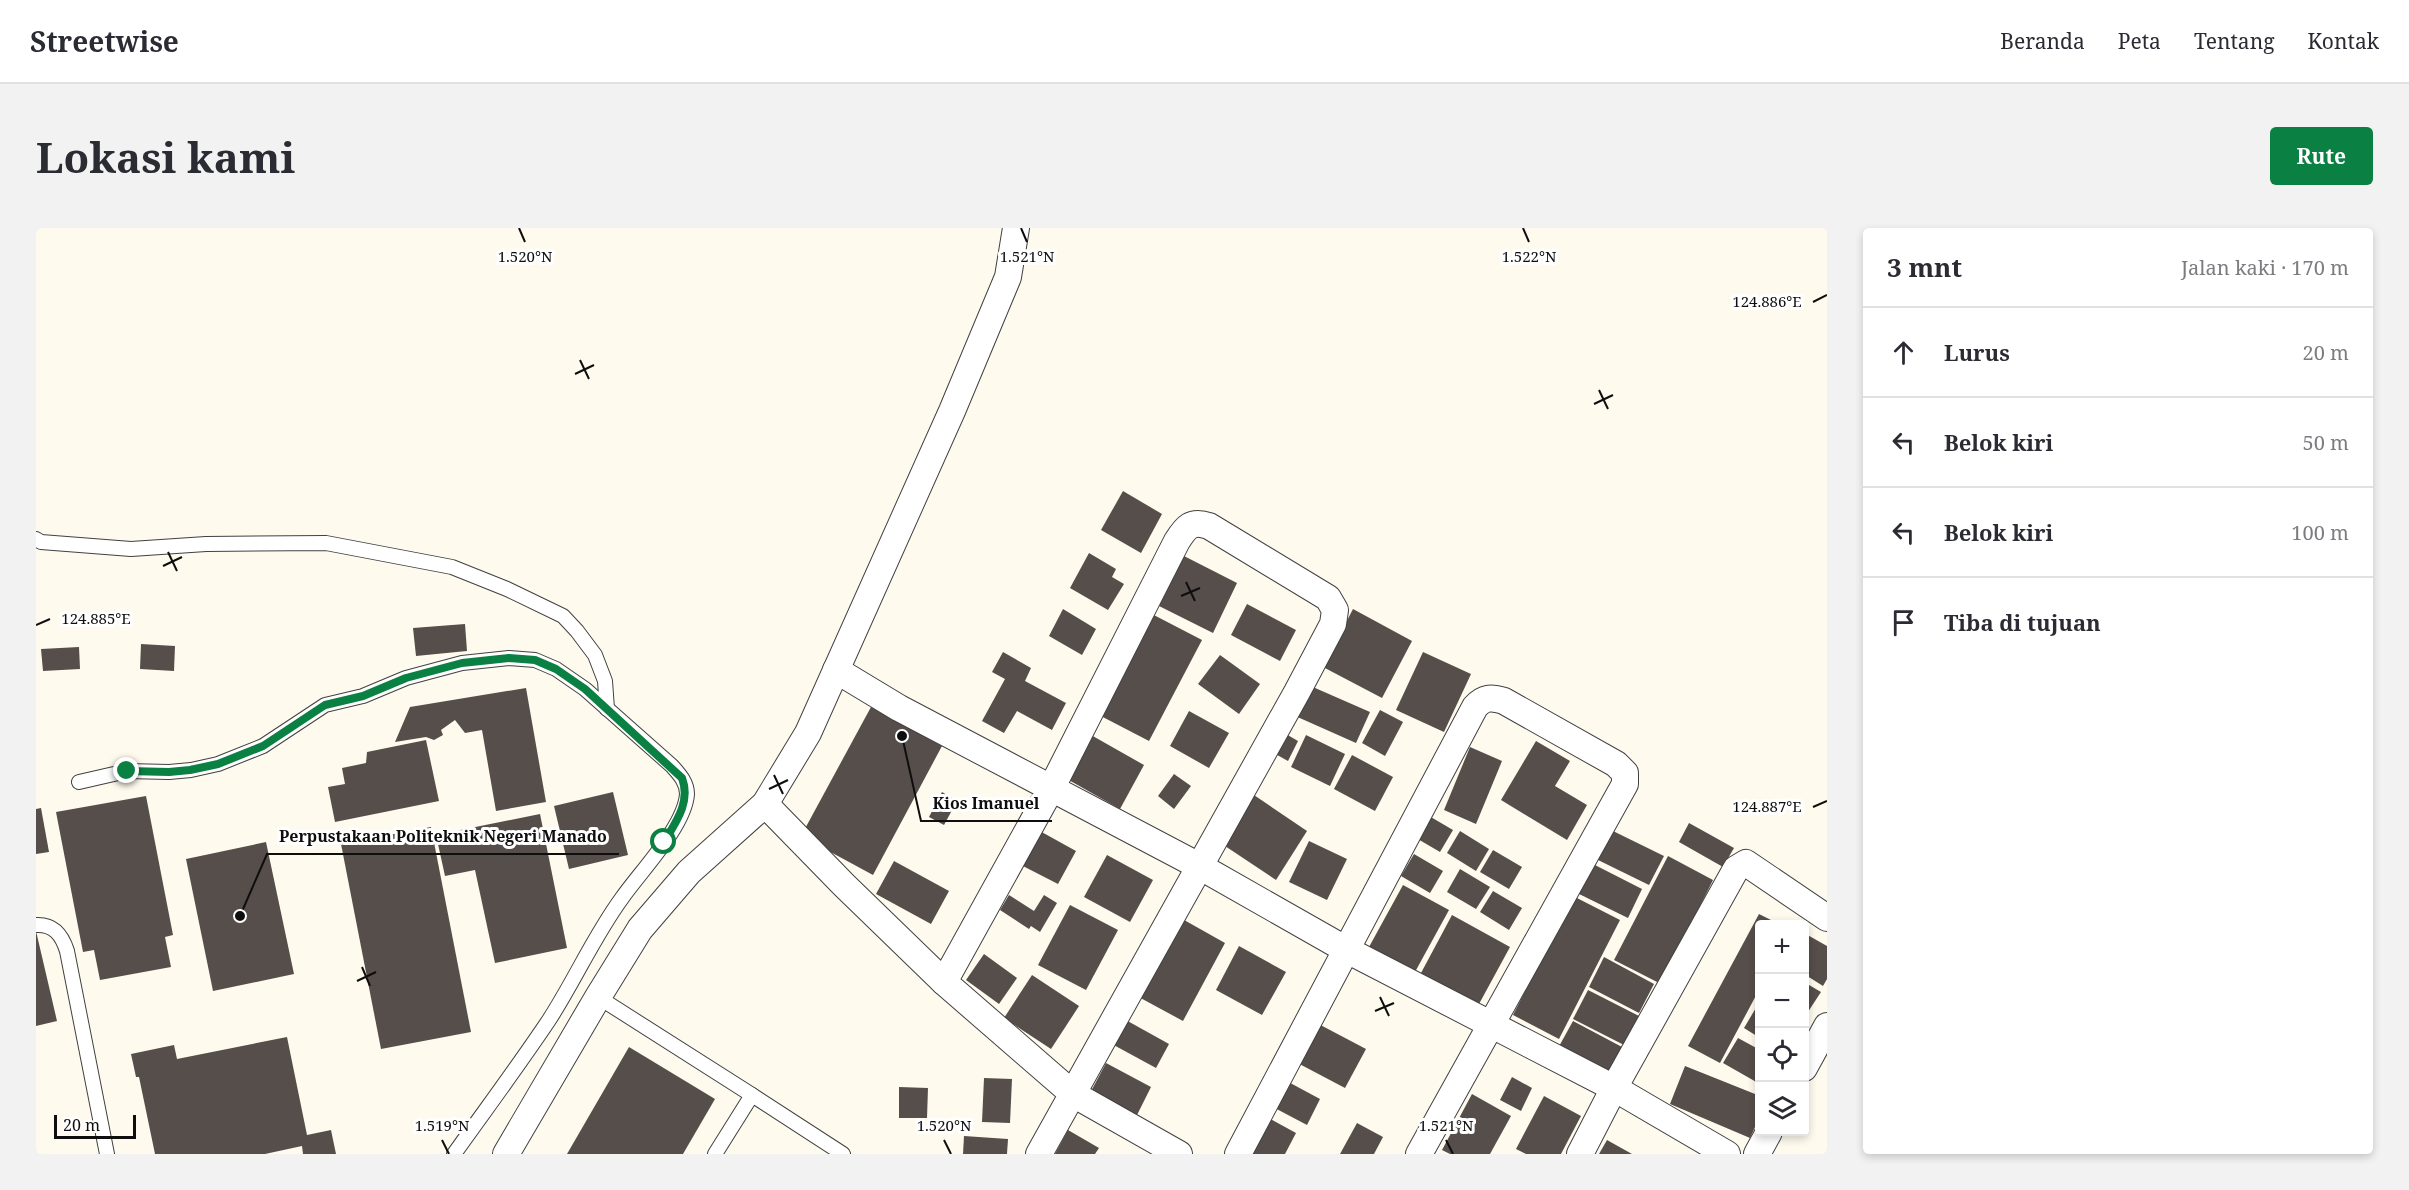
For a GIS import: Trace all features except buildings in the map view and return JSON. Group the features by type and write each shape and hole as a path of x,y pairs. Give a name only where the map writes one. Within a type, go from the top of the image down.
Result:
{"street":[{"path":"506,1154 640,929 689,872 765,804 808,733 952,411 1008,277 1016,228"},
{"path":"944,982 1052,787 1185,530 1192,524 1200,523 1209,526 1333,603 1335,615 1333,624 1297,692 1039,1154"},
{"path":"836,670 899,708 1199,866 1345,949 1614,1088 1727,1154"},
{"path":"1238,1154 1475,707 1486,698 1493,697 1616,764 1622,769 1626,778 1624,787 1419,1154"},
{"path":"765,804 944,982 1073,1094 1179,1154"},
{"path":"1580,1154 1614,1088 1736,869 1746,863 1827,918"},
{"path":"1809,1059 1827,1026"},
{"path":"1757,1154 1766,1136"}],"lane":[{"path":"36,539 41,542 131,549 206,544 326,543 452,567 507,589 563,616 595,655 605,681 607,709"},
{"path":"79,782 127,771 169,772 218,764 263,746 325,705 363,696 406,678 462,663 509,658 535,660 556,669 585,689 682,778 686,788 686,798 664,842 622,898 550,1018 454,1154"},
{"path":"36,924 50,926 62,936 67,951 107,1154"},
{"path":"598,997 843,1154"},
{"path":"715,1154 752,1095"}],"place":[{"name":"Kios Imanuel","path":"902,736"},
{"name":"Perpustakaan Politeknik Negeri Manado","path":"240,916"}],"route":[{"path":"127,771 169,772 218,764 263,746 325,705 363,696 406,678 462,663 509,658 535,660 556,669 585,689 672,766 682,778 686,788 686,798 664,842"}]}
